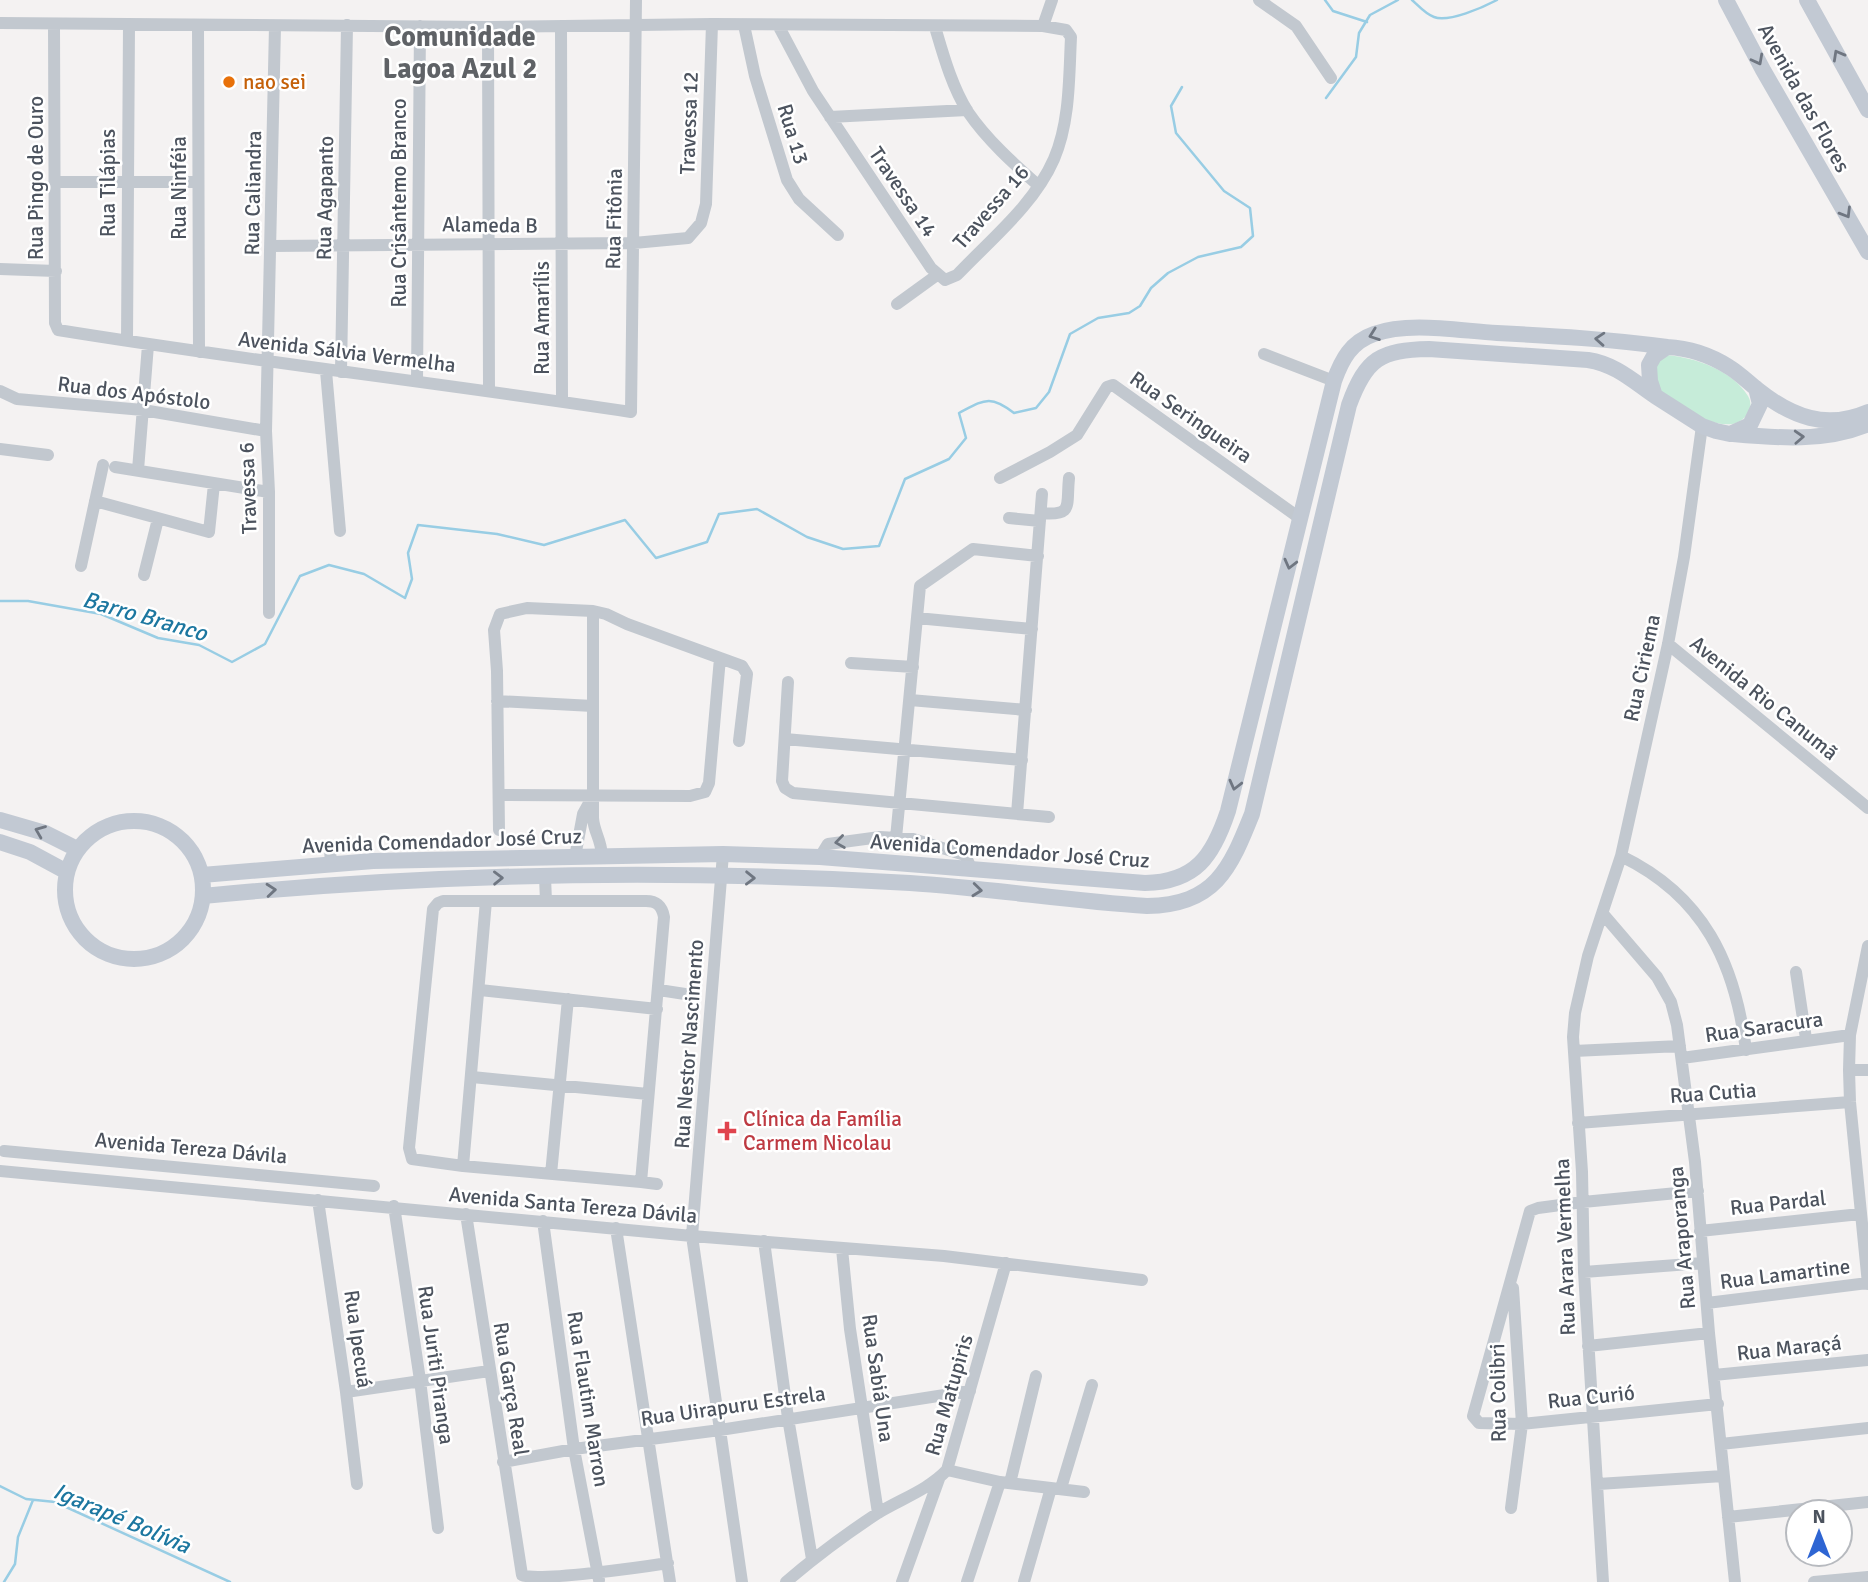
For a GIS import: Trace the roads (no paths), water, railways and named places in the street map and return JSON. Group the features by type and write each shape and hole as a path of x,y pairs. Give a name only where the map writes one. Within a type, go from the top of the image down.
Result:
{"street":[{"name":"Rua Fitônia","path":"631,412 636,0"},
{"path":"0,23 488,27 712,24 1043,26 1052,0"},
{"path":"1259,0 1296,26 1331,78"},
{"name":"Avenida das Flores","path":"1726,0 1868,252"},
{"path":"1811,2 1868,110"},
{"name":"Travessa 12","path":"701,223 706,204 712,24"},
{"name":"Rua Pingo de Ouro","path":"54,25 55,323 58,330"},
{"name":"Rua Tilápias","path":"127,341 129,25"},
{"name":"Rua Ninféia","path":"198,25 199,352"},
{"name":"Rua Agapanto","path":"341,372 347,25"},
{"name":"Rua 13","path":"744,25 755,76 787,180 799,199 838,235"},
{"name":"Travessa 14","path":"778,25 830,117 937,275"},
{"name":"Rua Caliandra","path":"268,361 275,26"},
{"name":"Rua Crisântemo Branco","path":"417,381 420,26"},
{"name":"Rua Amarílis","path":"561,26 562,401"},
{"name":"Travessa 16","path":"937,275 945,280 950,279 1017,213 1039,186 1053,161 1064,124 1071,37 1069,31 1043,26"},
{"path":"488,27 489,390"},
{"path":"935,27 941,49 967,110 998,147 1039,186"},
{"name":"Travessa 14","path":"830,117 967,110"},
{"path":"55,182 198,182"},
{"name":"Alameda B","path":"271,246 634,243 682,240 692,234 701,223"},
{"path":"0,269 56,271"},
{"path":"897,304 937,275"},
{"name":"Avenida Comendador José Cruz","path":"202,875 323,858 373,861 723,855 820,857 1145,883 1171,881 1196,868 1211,852 1228,811 1334,381 1344,355 1351,348 1375,333 1394,329 1425,328 1594,338 1687,349 1729,367 1756,388"},
{"name":"Avenida Sálvia Vermelha","path":"58,330 326,371 489,390 631,412"},
{"path":"138,470 148,345"},
{"path":"1655,396 1649,365 1654,356 1667,347"},
{"name":"Avenida Comendador José Cruz","path":"203,896 338,891 545,877 721,877 913,883 1147,906 1165,905 1199,894 1224,873 1231,864 1252,814 1349,405 1363,373 1375,361 1389,353 1429,349 1599,362 1623,373 1702,426 1730,434"},
{"path":"1264,354 1334,381"},
{"name":"Travessa 6","path":"268,361 266,431 269,613"},
{"path":"326,371 340,531"},
{"name":"Rua Seringueira","path":"1000,478 1077,435 1107,387 1113,385 1301,519"},
{"path":"1756,388 1782,406 1814,419 1834,421 1868,412"},
{"path":"1730,434 1743,430 1754,419 1760,404 1756,388"},
{"name":"Rua dos Apóstolo","path":"0,391 17,400 143,410 266,431"},
{"path":"1730,434 1775,438 1821,436 1868,424"},
{"name":"Rua Ciriema","path":"1604,914 1621,856 1668,644 1684,557 1702,426"},
{"path":"0,449 48,455"},
{"path":"81,566 95,501 109,466 269,492"},
{"path":"1009,518 1063,513 1066,509 1069,478"},
{"path":"95,501 209,532 214,484"},
{"path":"1017,814 1042,494"},
{"path":"144,575 158,519"},
{"path":"897,838 920,586 973,549 1038,556"},
{"name":"Avenida Comendador José Cruz","path":"499,830 494,631 496,619 507,611 527,608 593,611"},
{"path":"602,856 601,839 594,824 593,611 742,666 746,681 739,741"},
{"path":"917,618 1032,629"},
{"name":"Avenida Rio Canumã","path":"1668,644 1868,808"},
{"path":"500,795 690,796 705,792 709,783 720,658"},
{"path":"852,663 913,667"},
{"path":"789,682 782,781 785,788 793,793 1049,817"},
{"path":"910,700 1026,710"},
{"path":"497,701 593,706"},
{"path":"785,739 1022,760"},
{"path":"575,857 583,814 593,796"},
{"path":"0,820 46,833 77,849"},
{"path":"128,821 148,822 166,829 183,841 195,856 202,875 203,896 194,925 172,948 143,958 121,958 93,946 72,923 65,903 66,872 77,849 91,835 108,825 128,821"},
{"path":"820,857 828,844 880,837 913,839 965,855 971,868"},
{"path":"0,842 30,852 66,872"},
{"name":"Rua Nestor Nascimento","path":"723,855 692,1236 742,1582"},
{"path":"1621,856 1659,878 1682,897 1704,923 1733,983 1746,1051"},
{"path":"545,877 546,901"},
{"path":"569,887 569,901"},
{"path":"463,1166 486,901"},
{"path":"641,1182 664,917 658,904 646,901 438,903 433,909 409,1148 412,1159 657,1184"},
{"name":"Rua Arara Vermelha","path":"1603,1582 1573,1037 1578,994 1588,956 1604,914"},
{"name":"Rua Araporanga","path":"1604,914 1650,967 1665,990 1677,1025 1690,1114 1735,1582"},
{"path":"1868,946 1850,1035 1849,1070 1868,1283"},
{"path":"1796,972 1807,1040"},
{"path":"480,990 657,1009"},
{"path":"659,990 685,994"},
{"path":"551,1174 568,999"},
{"name":"Rua Saracura","path":"1574,1051 1746,1051 1850,1035"},
{"path":"1849,1070 1868,1070"},
{"path":"472,1077 648,1094"},
{"name":"Rua Cutia","path":"1578,1123 1850,1102"},
{"name":"Avenida Tereza Dávila","path":"4,1150 374,1186"},
{"name":"Avenida Santa Tereza Dávila","path":"0,1171 1006,1263 1142,1280"},
{"path":"1583,1202 1698,1191"},
{"name":"Rua Ipecuá","path":"318,1200 357,1484"},
{"name":"Rua Colibri","path":"1473,1416 1530,1212 1534,1209 1583,1202"},
{"name":"Rua Juriti Piranga","path":"394,1206 420,1380 438,1528"},
{"name":"Rua Garça Real","path":"466,1214 521,1570 524,1578 529,1580 598,1578"},
{"name":"Rua Pardal","path":"1700,1231 1860,1214"},
{"name":"Rua Flautim Marron","path":"542,1221 574,1449 598,1578"},
{"path":"615,1228 670,1582"},
{"path":"764,1241 812,1559"},
{"name":"Rua Sabiá Una","path":"842,1248 878,1513"},
{"name":"Rua Matupiris","path":"786,1582 812,1559 878,1513 943,1475 1006,1263"},
{"path":"1584,1272 1703,1263"},
{"name":"Rua Colibri","path":"1511,1508 1522,1424 1512,1277"},
{"name":"Rua Lamartine","path":"1707,1303 1868,1283"},
{"path":"1588,1346 1709,1333"},
{"name":"Rua Maraçá","path":"1714,1375 1868,1360"},
{"path":"346,1392 489,1371"},
{"path":"967,1582 1005,1482 1036,1376"},
{"path":"1024,1582 1092,1385"},
{"name":"Rua Uirapuru Estrela","path":"503,1462 574,1449 720,1430 970,1391"},
{"name":"Rua Curió","path":"1473,1416 1479,1423 1522,1424 1718,1404"},
{"path":"1721,1444 1868,1428"},
{"path":"902,1582 943,1475 1084,1492"},
{"path":"1598,1484 1723,1476"},
{"path":"1728,1517 1868,1502"},
{"path":"598,1578 668,1563"},
{"path":"1814,1582 1868,1577"}],"waterway":[{"path":"1325,0 1333,11 1367,22"},
{"path":"1326,98 1356,57 1359,33 1370,15 1398,0"},
{"path":"1412,0 1428,14 1440,18 1466,13 1497,0"},
{"name":"Barro Branco","path":"0,601 28,601 101,614 158,638 199,645 232,662 265,644 300,576 329,565 364,574 405,598 412,579 408,553 418,525 497,534 544,545 625,520 656,558 707,542 719,514 757,509 807,537 843,549 879,546 905,479 949,459 966,438 959,413 987,401 999,403 1014,413 1036,408 1049,392 1070,334 1098,318 1129,313 1140,306 1151,288 1168,273 1198,257 1241,247 1253,236 1250,208 1224,191 1176,133 1171,106 1182,87"},
{"name":"Igarapé Bolívia","path":"0,1486 26,1499 55,1502 230,1582"},
{"path":"4,1582 15,1564 18,1537 33,1500"}],"place":[{"name":"nao sei","path":"229,82"},
{"name":"Clínica da Família Carmem Nicolau","path":"727,1131"}],"district":[{"name":"Comunidade Lagoa Azul 2","path":"460,52"}]}
